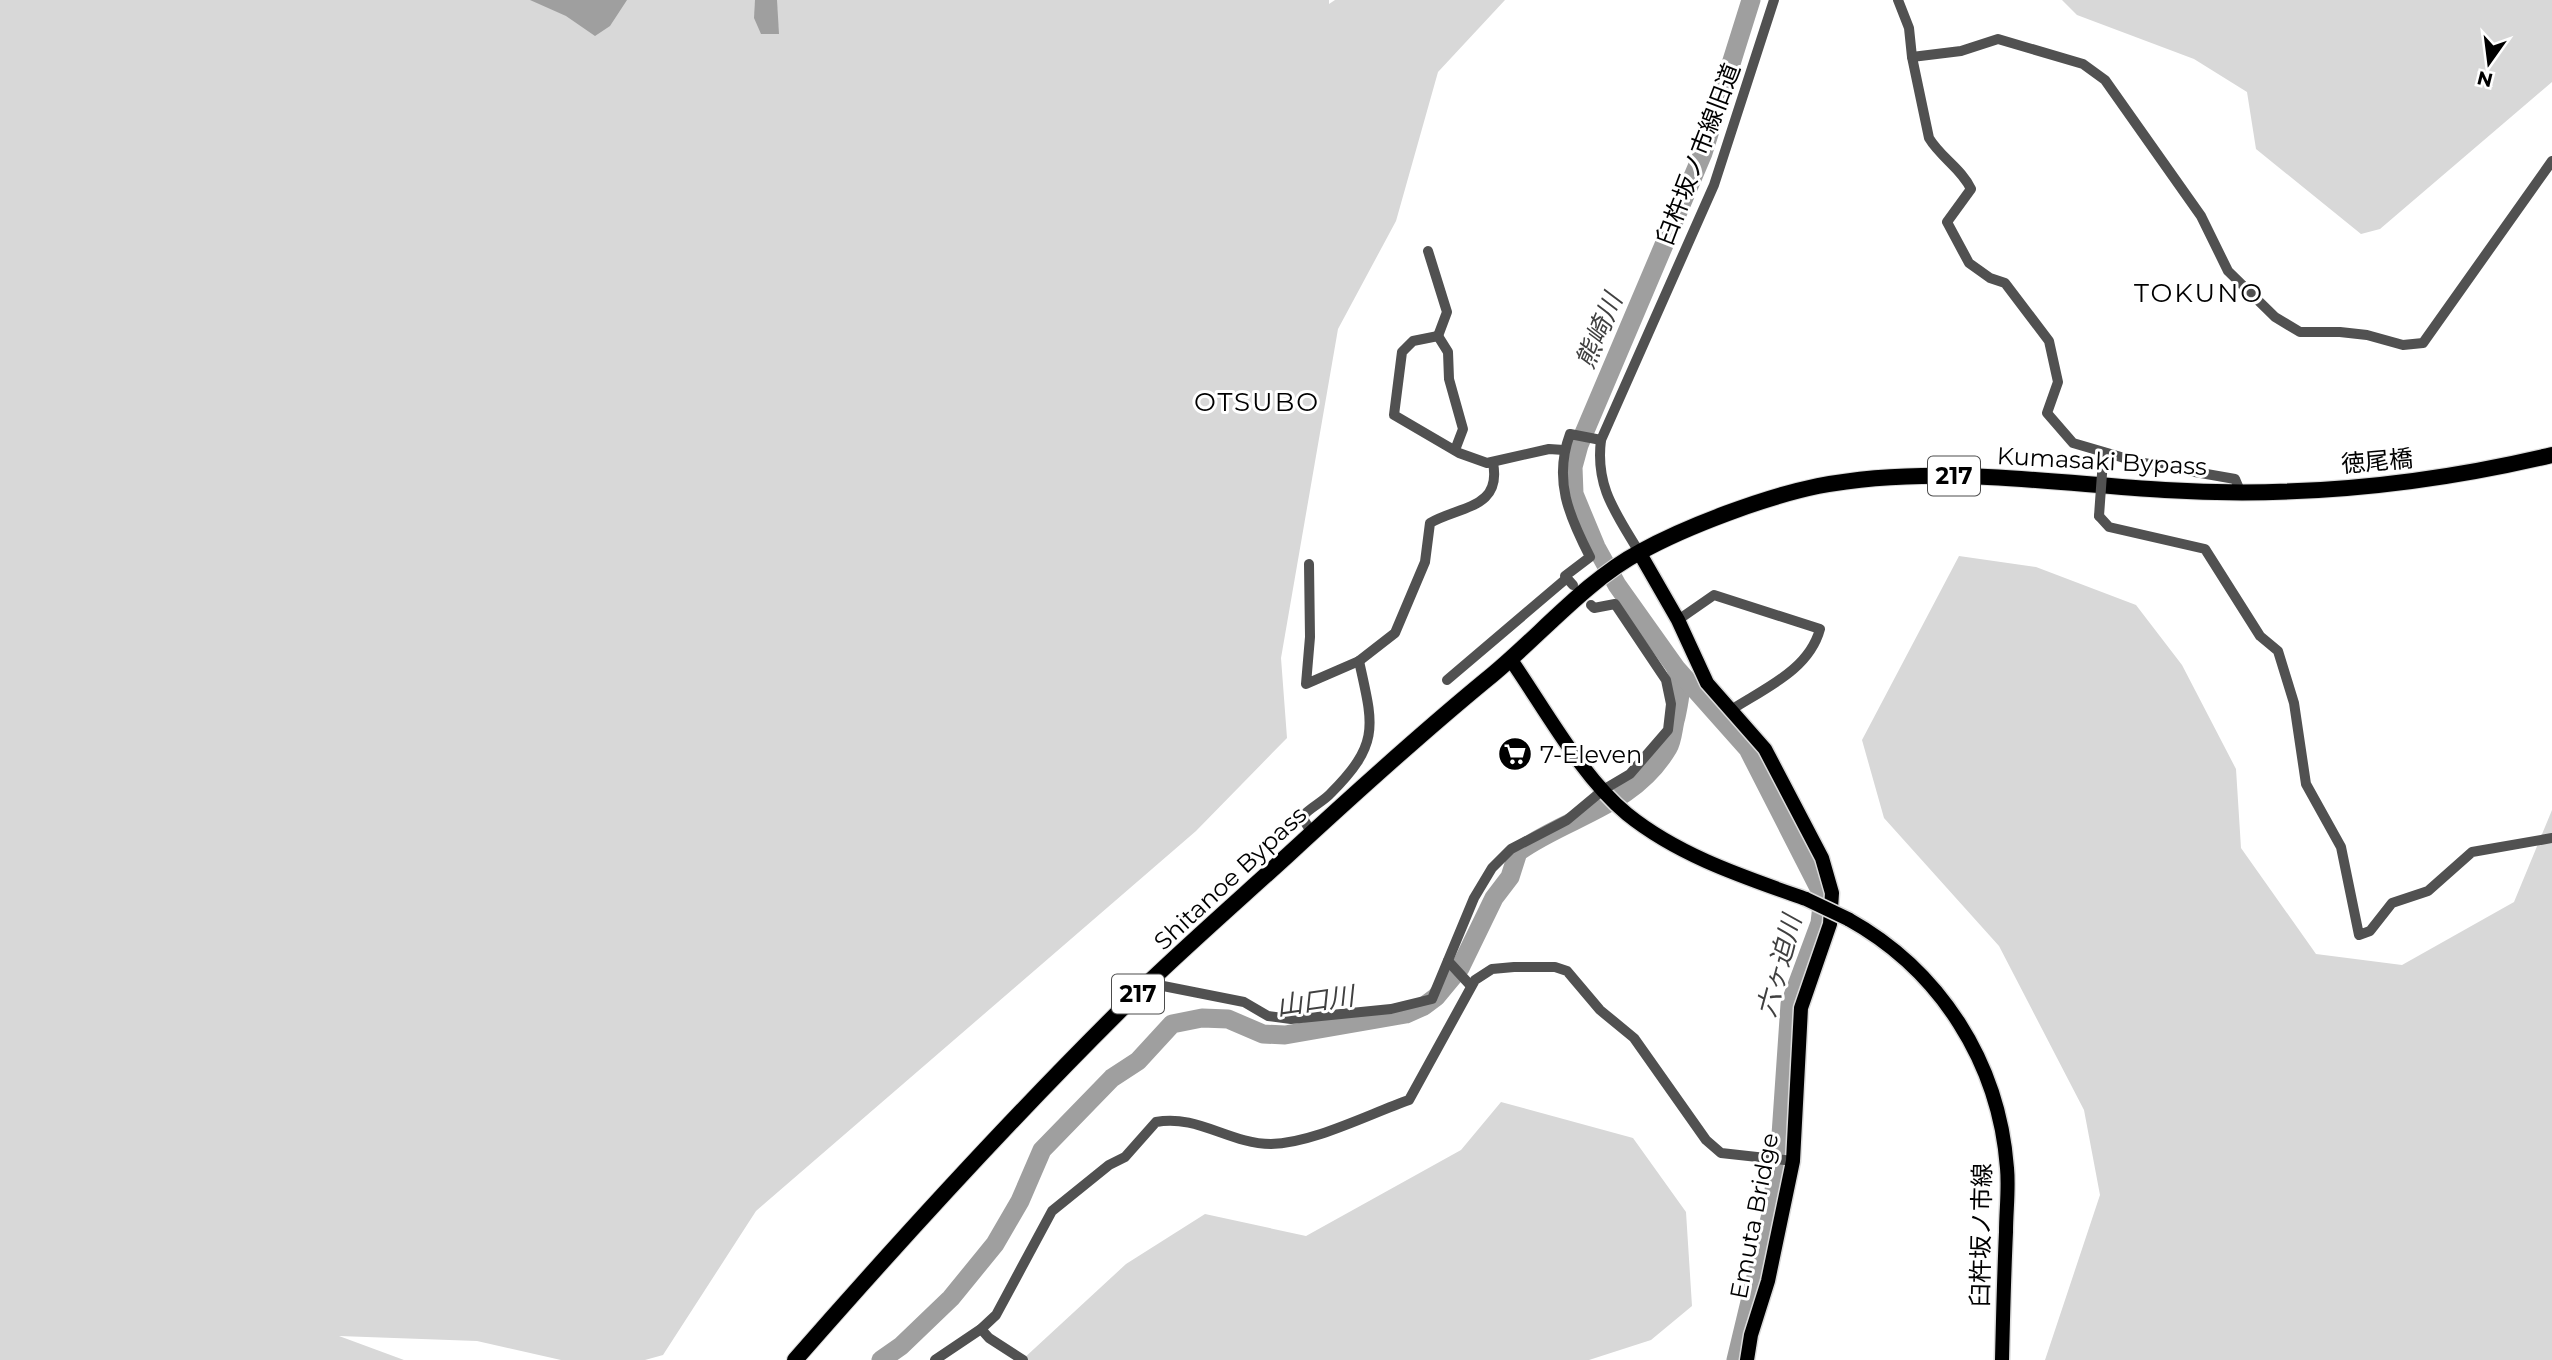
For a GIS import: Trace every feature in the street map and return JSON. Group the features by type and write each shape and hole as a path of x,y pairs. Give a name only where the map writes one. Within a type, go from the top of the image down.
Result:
{"highway":[{"name":"徳尾橋","path":"2282,491 2396,484 2476,473 2552,455"},
{"name":"Kumasaki Bypass","path":"1639,552 1758,503 1816,487 1903,475 1994,477 2170,491 2282,491"},
{"name":"Shitanoe Bypass","path":"795,1360 909,1231 1148,983 1423,732 1511,660 1596,583 1639,552"}],"main road":[{"name":"Emuta Bridge","path":"1639,552 1678,620 1707,683 1765,749 1822,858 1832,892 1830,924 1801,1007 1789,1160 1768,1281 1751,1335 1747,1360"},
{"path":"1511,660 1606,792"},
{"name":"臼杵坂ノ市線","path":"1606,792 1623,810 1676,846 1724,870 1806,899 1876,935 1918,969 1950,1006 1977,1052 1999,1116 2008,1169 2002,1360"}],"street":[{"name":"臼杵坂ノ市線旧道","path":"1639,552 1604,491 1598,463 1598,440 1714,185 1774,0"},
{"path":"1898,0 1909,28 1912,57 1930,138 1936,150 1964,175 1971,189 1947,222 1969,263 1990,278 2005,283 2049,341 2057,382 2047,413 2073,443 2104,456 2235,479 2240,491"},
{"path":"1912,57 1961,51 1998,39 2083,64 2105,80 2202,216 2228,271 2275,317 2300,332 2367,335 2403,345 2423,343 2552,161"},
{"path":"1428,251 1447,312 1438,336"},
{"path":"1438,336 1413,341 1402,352 1394,415 1455,450 1493,463 1524,453 1564,450"},
{"path":"1438,336 1448,352 1449,379 1463,429 1455,450"},
{"path":"1447,680 1570,581 1590,557 1564,500 1564,450 1572,434 1598,440"},
{"path":"2104,456 2099,516 2109,527 2205,549 2260,636 2278,651 2294,703 2306,784 2341,848 2359,934 2370,931 2392,903 2428,891 2472,852 2552,838"},
{"path":"1309,564 1310,637 1306,684 1359,661 1395,633 1425,562 1430,523 1472,507 1485,497 1494,486 1493,463"},
{"path":"1678,620 1714,595 1820,629 1815,646 1800,664 1731,710"},
{"path":"1148,983 1244,1002 1268,1016 1291,1019 1413,1006 1432,999 1474,898 1492,868 1511,849 1567,820 1630,774 1668,730 1671,704 1666,680 1615,604 1594,608 1591,605"},
{"path":"1529,612 1545,629"},
{"path":"1480,654 1496,672"},
{"path":"1312,833 1302,817 1319,806 1355,769 1370,736 1369,708 1359,661"},
{"path":"1449,962 1470,984"},
{"path":"935,1360 981,1329 996,1315 1052,1211 1109,1165 1125,1157 1156,1122 1184,1120 1269,1144 1318,1132 1409,1100 1470,984 1492,969 1555,967 1567,971 1600,1010 1634,1038 1706,1140 1721,1153 1789,1160"},
{"path":"981,1329 989,1338 1023,1360"}],"shaded area":[{"path":"0,0 1329,0 1329,4 1335,0 1505,0 1438,72 1396,221 1338,329 1281,658 1287,738 1196,831 756,1211 663,1355 645,1360 561,1360 477,1341 339,1336 404,1360 0,1360"},
{"path":"530,0 627,0 610,26 595,36 566,16"},
{"path":"755,0 777,0 779,34 761,34 754,18"},
{"path":"2062,0 2552,0 2552,82 2380,229 2361,234 2256,149 2247,92 2194,59 2077,15"},
{"path":"1959,556 2036,567 2136,605 2182,665 2236,769 2241,848 2316,954 2402,965 2514,902 2552,810 2552,1360 2045,1360 2100,1195 2084,1110 1999,946 1884,818 1862,740"},
{"path":"1501,1102 1633,1138 1686,1212 1692,1306 1651,1340 1589,1360 1022,1360 1126,1264 1205,1214 1306,1236 1461,1150"}],"waterway":[{"name":"六ヶ迫川","path":"1736,1360 1771,1214 1781,1135 1790,1004 1820,923 1823,896 1748,749 1676,668 1617,585 1596,547 1574,494 1573,467 1579,445 1703,153 1751,0"},
{"name":"山口川","path":"881,1360 901,1346 951,1298 995,1244 1020,1201 1042,1150 1112,1078 1138,1061 1172,1024 1202,1018 1228,1019 1263,1034 1285,1035 1406,1014 1436,997 1460,968 1494,898 1510,877 1518,852 1599,809 1637,784 1654,768 1672,737 1680,693 1680,680 1676,669"}],"place":[{"name":"7-Eleven","path":"1515,754"}],"district":[{"name":"TOKUNO","path":"2199,293"},
{"name":"OTSUBO","path":"1257,402"}],"water label":[{"name":"熊崎川","path":"1599,331"}]}
